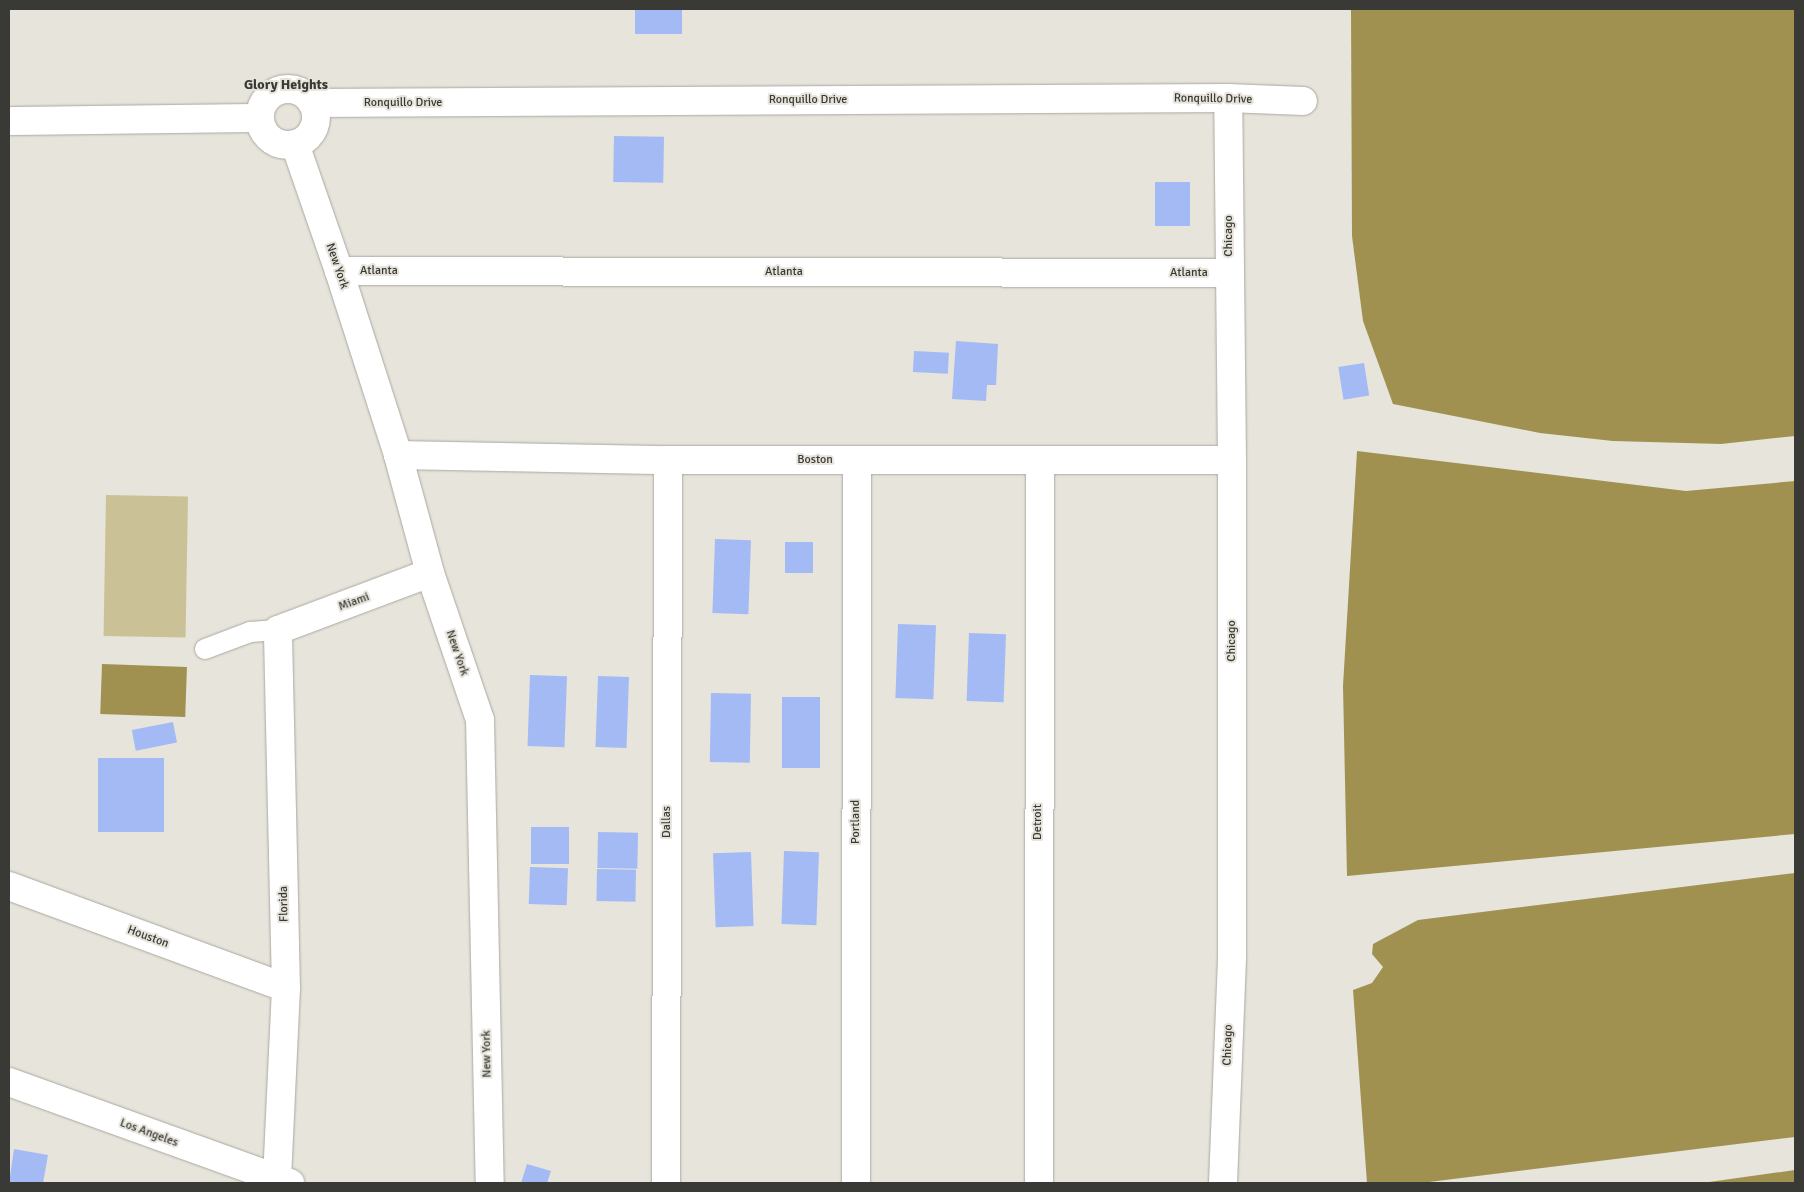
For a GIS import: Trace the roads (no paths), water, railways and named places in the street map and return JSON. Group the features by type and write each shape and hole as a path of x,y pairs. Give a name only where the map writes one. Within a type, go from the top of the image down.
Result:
{"street":[{"path":"280,89 292,89 304,94 312,103 316,115 314,128 306,138 295,144 282,145 271,140 262,130 259,118 269,95 280,89"},
{"name":"Ronquillo Drive","path":"312,103 1228,98 1303,101"},
{"name":"Chicago","path":"1223,1183 1232,957 1232,460 1228,98"},
{"path":"9,121 259,118"},
{"name":"New York","path":"295,144 339,271 398,455 430,573 480,720 490,1183"},
{"name":"Atlanta","path":"339,271 1229,273"},
{"name":"Boston","path":"398,455 668,460 1232,460"},
{"name":"Dallas","path":"666,1183 668,460"},
{"name":"Portland","path":"856,1183 857,460"},
{"name":"Detroit","path":"1038,1183 1040,460"},
{"name":"Miami","path":"278,630 430,573"},
{"name":"Florida","path":"278,630 286,988 283,1181"},
{"name":"Houston","path":"9,886 286,988"},
{"name":"Los Angeles","path":"9,1082 283,1181"}],"lane":[{"path":"205,649 250,632 278,630"}],"district":[{"name":"Glory Heights","path":"286,85"}]}
